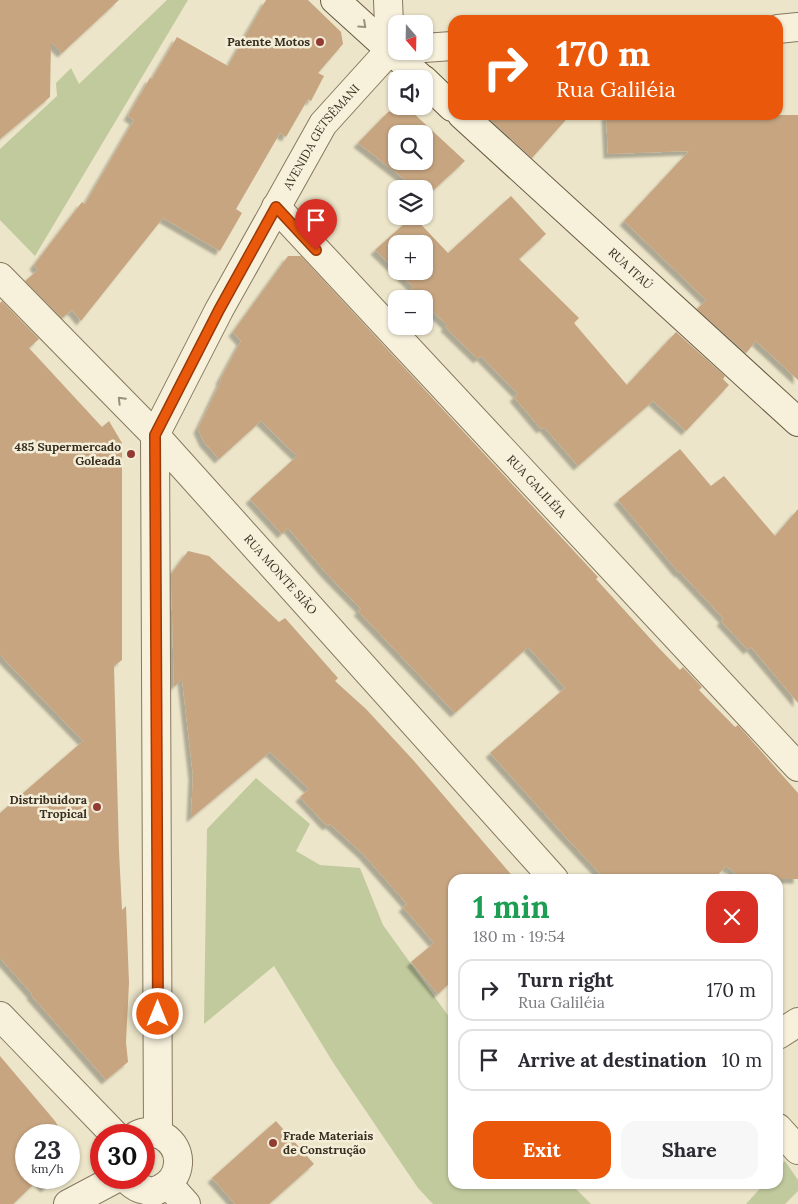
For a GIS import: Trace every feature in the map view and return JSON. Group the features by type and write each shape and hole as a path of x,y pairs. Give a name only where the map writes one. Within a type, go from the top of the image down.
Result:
{"street":[{"path":"335,0 388,46"},
{"path":"388,0 390,15"},
{"path":"783,28 798,27"},
{"path":"433,47 448,46"},
{"name":"AVENIDA GETSÊMANI","path":"148,1124 155,435 219,310 323,124 388,55"},
{"path":"403,60 413,70"},
{"path":"433,89 448,103"},
{"name":"RUA ITAÚ","path":"467,120 798,422"},
{"name":"RUA GALILÉIA","path":"276,207 798,767"},
{"name":"RUA MONTE SIÃO","path":"0,277 155,435 550,874"},
{"path":"0,1016 104,1124"},
{"path":"783,1032 798,1022"},
{"path":"783,1134 798,1150"},
{"path":"143,1189 166,1196 178,1163 177,1151 171,1142 155,1136"},
{"path":"68,1204 96,1189"}],"green space":[{"path":"167,0 188,0 35,256 0,220 0,149 57,96 56,83 71,68 79,84"},
{"path":"256,778 310,824 296,851 320,865 360,868 383,925 448,1015 448,1189 576,1189 591,1204 433,1204 418,1188 334,1064 274,966 204,1024 207,829"},
{"path":"785,1161 798,1180 798,1191 785,1204 746,1204 760,1189 783,1189 783,1163"}],"building":[{"path":"0,0 119,0 62,53 51,42 50,97 0,139"},
{"path":"266,0 308,0 341,32 343,44 318,73 324,76 311,101 308,99 286,137 280,133 236,209 242,213 220,251 163,218 81,321 72,310 62,318 25,281 38,270 34,265 82,202 85,204 134,120 128,116 150,78 152,79 177,37 228,66"},
{"path":"388,112 388,115 415,115 426,125 388,125 388,166 358,143"},
{"path":"783,115 798,115 798,380 756,341 746,353 697,309 706,300 624,221 689,151 608,154 606,120 783,120"},
{"path":"490,120 566,120 532,158"},
{"path":"433,131 465,161 433,190 433,180 405,180 393,170 433,170"},
{"path":"511,196 546,234 519,259 579,318 574,323 627,385 676,332 725,376 723,379 729,385 686,431 653,401 578,466 544,427 541,429 514,397 518,394 481,356 478,359 445,327 447,325 433,312 433,290 410,290 413,287 406,280 433,280 433,237 448,253"},
{"path":"403,225 422,225 431,235 392,235"},
{"path":"388,238 388,262 375,250"},
{"path":"288,256 301,256 598,577 596,579 657,646 680,670 683,667 702,687 699,690 735,727 738,725 798,793 798,879 783,879 783,874 735,874 726,866 719,874 600,874 490,753 565,688 528,647 455,713 358,611 361,609 326,573 288,528 282,534 250,499 297,456 261,421 219,459 204,442 198,429 220,380 241,341 233,332"},
{"path":"2,301 39,339 29,348 102,427 109,421 122,443 122,660 114,666 119,851 122,910 126,906 129,983 126,1042 128,1062 106,1080 0,958 0,813 83,741 0,655 0,303"},
{"path":"680,449 711,486 724,476 775,536 798,509 798,703 751,647 748,650 721,621 724,619 679,573 618,500"},
{"path":"188,551 209,556 279,622 285,618 338,678 335,681 366,709 414,761 511,874 448,874 448,985 438,994 411,962 434,943 403,907 407,904 363,854 330,824 327,826 300,797 309,789 270,752 191,818 193,775 182,679 174,687 171,574"},
{"path":"0,1056 57,1124 15,1124 15,1189 29,1189 13,1204 0,1204"},
{"name":"Frade Materiais de Construção","path":"276,1121 314,1164 269,1204 235,1204 212,1178"}],"place":[{"name":"Patente Motos","path":"320,42"},
{"name":"485 Supermercado Goleada","path":"131,454"},
{"name":"Distribuidora Tropical","path":"97,807"},
{"name":"Frade Materiais de Construção","path":"273,1143"}],"route":[{"path":"158,1014 155,435 219,310 276,207 316,250"}]}
